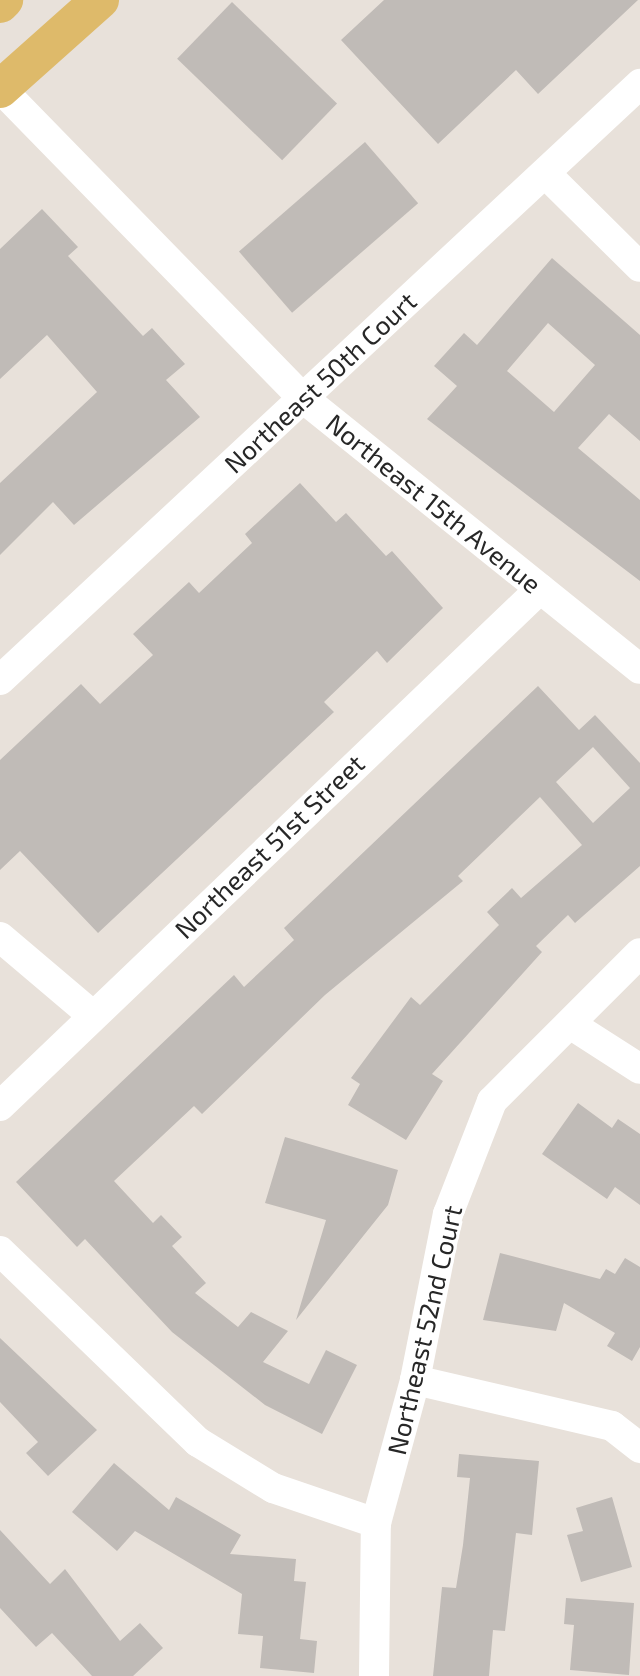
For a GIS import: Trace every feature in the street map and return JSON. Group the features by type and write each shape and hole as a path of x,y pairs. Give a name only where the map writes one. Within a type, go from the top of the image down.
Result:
{"main road":[{"path":"0,89 100,0"}],"street":[{"name":"Northeast 50th Court","path":"0,680 640,84"},
{"name":"Northeast 15th Avenue","path":"0,89 303,398 640,669"},
{"path":"546,174 640,267"},
{"name":"Northeast 51st Street","path":"0,1106 540,589"},
{"path":"0,937 92,1015"},
{"name":"Northeast 52nd Court","path":"374,1676 376,1523 415,1380 448,1214 492,1101 640,953"},
{"path":"570,1024 640,1069"},
{"path":"0,1251 198,1442 273,1488 376,1523"},
{"path":"415,1380 612,1426 640,1448"}],"building":[{"path":"384,0 638,0 538,94 516,70 438,144 341,40"},
{"path":"232,2 337,103 282,160 177,59"},
{"path":"365,142 418,203 292,313 239,252"},
{"path":"42,209 78,247 68,256 143,336 152,328 185,364 166,380 200,417 74,525 53,502 0,555 0,483 97,392 47,335 0,379 0,249"},
{"path":"552,258 640,335 640,441 609,414 578,448 640,500 640,581 427,419 457,386 434,366 464,333 477,345","holes":["548,323 595,365 554,412 507,371"]},
{"path":"300,483 336,522 346,513 386,556 392,551 443,608 387,663 377,651 324,702 334,712 98,933 20,851 0,870 0,760 81,684 100,704 153,655 133,634 189,582 199,593 252,543 245,534"},
{"path":"538,686 579,730 595,715 640,763 640,866 575,923 568,915 536,946 542,952 432,1074 443,1081 406,1140 348,1105 360,1084 351,1078 411,997 420,1005 499,925 487,912 512,888 521,898 582,845 540,797 458,876 463,881 325,995 202,1114 194,1106 114,1181 153,1223 161,1215 182,1237 172,1246 206,1283 195,1293 238,1327 251,1312 288,1331 263,1362 309,1384 326,1350 357,1365 322,1434 265,1405 172,1332 85,1239 77,1247 16,1182 234,975 244,987 294,940 284,928","holes":["593,747 630,788 593,823 556,782"]},
{"path":"578,1103 612,1128 618,1119 640,1134 640,1205 615,1187 607,1199 542,1154"},
{"path":"285,1137 398,1170 388,1205 296,1320 326,1220 265,1203"},
{"path":"500,1253 600,1279 606,1269 615,1274 625,1258 640,1267 640,1347 632,1361 607,1346 615,1333 564,1303 556,1331 483,1320"},
{"path":"0,1338 97,1430 48,1476 26,1453 38,1442 0,1402"},
{"path":"459,1454 539,1461 532,1535 516,1533 505,1631 493,1630 489,1676 433,1676 442,1587 456,1588 463,1545 470,1478 457,1477"},
{"path":"114,1463 169,1510 176,1497 241,1535 230,1554 296,1559 294,1581 306,1582 300,1639 317,1641 314,1673 260,1668 263,1636 238,1634 242,1594 135,1531 117,1551 72,1512"},
{"path":"612,1497 632,1567 581,1582 567,1535 583,1531 576,1508"},
{"path":"0,1530 50,1584 65,1569 120,1641 140,1623 163,1648 133,1676 92,1676 52,1633 36,1647 0,1608"},
{"path":"566,1598 634,1603 629,1675 570,1670 574,1625 564,1624"}]}
